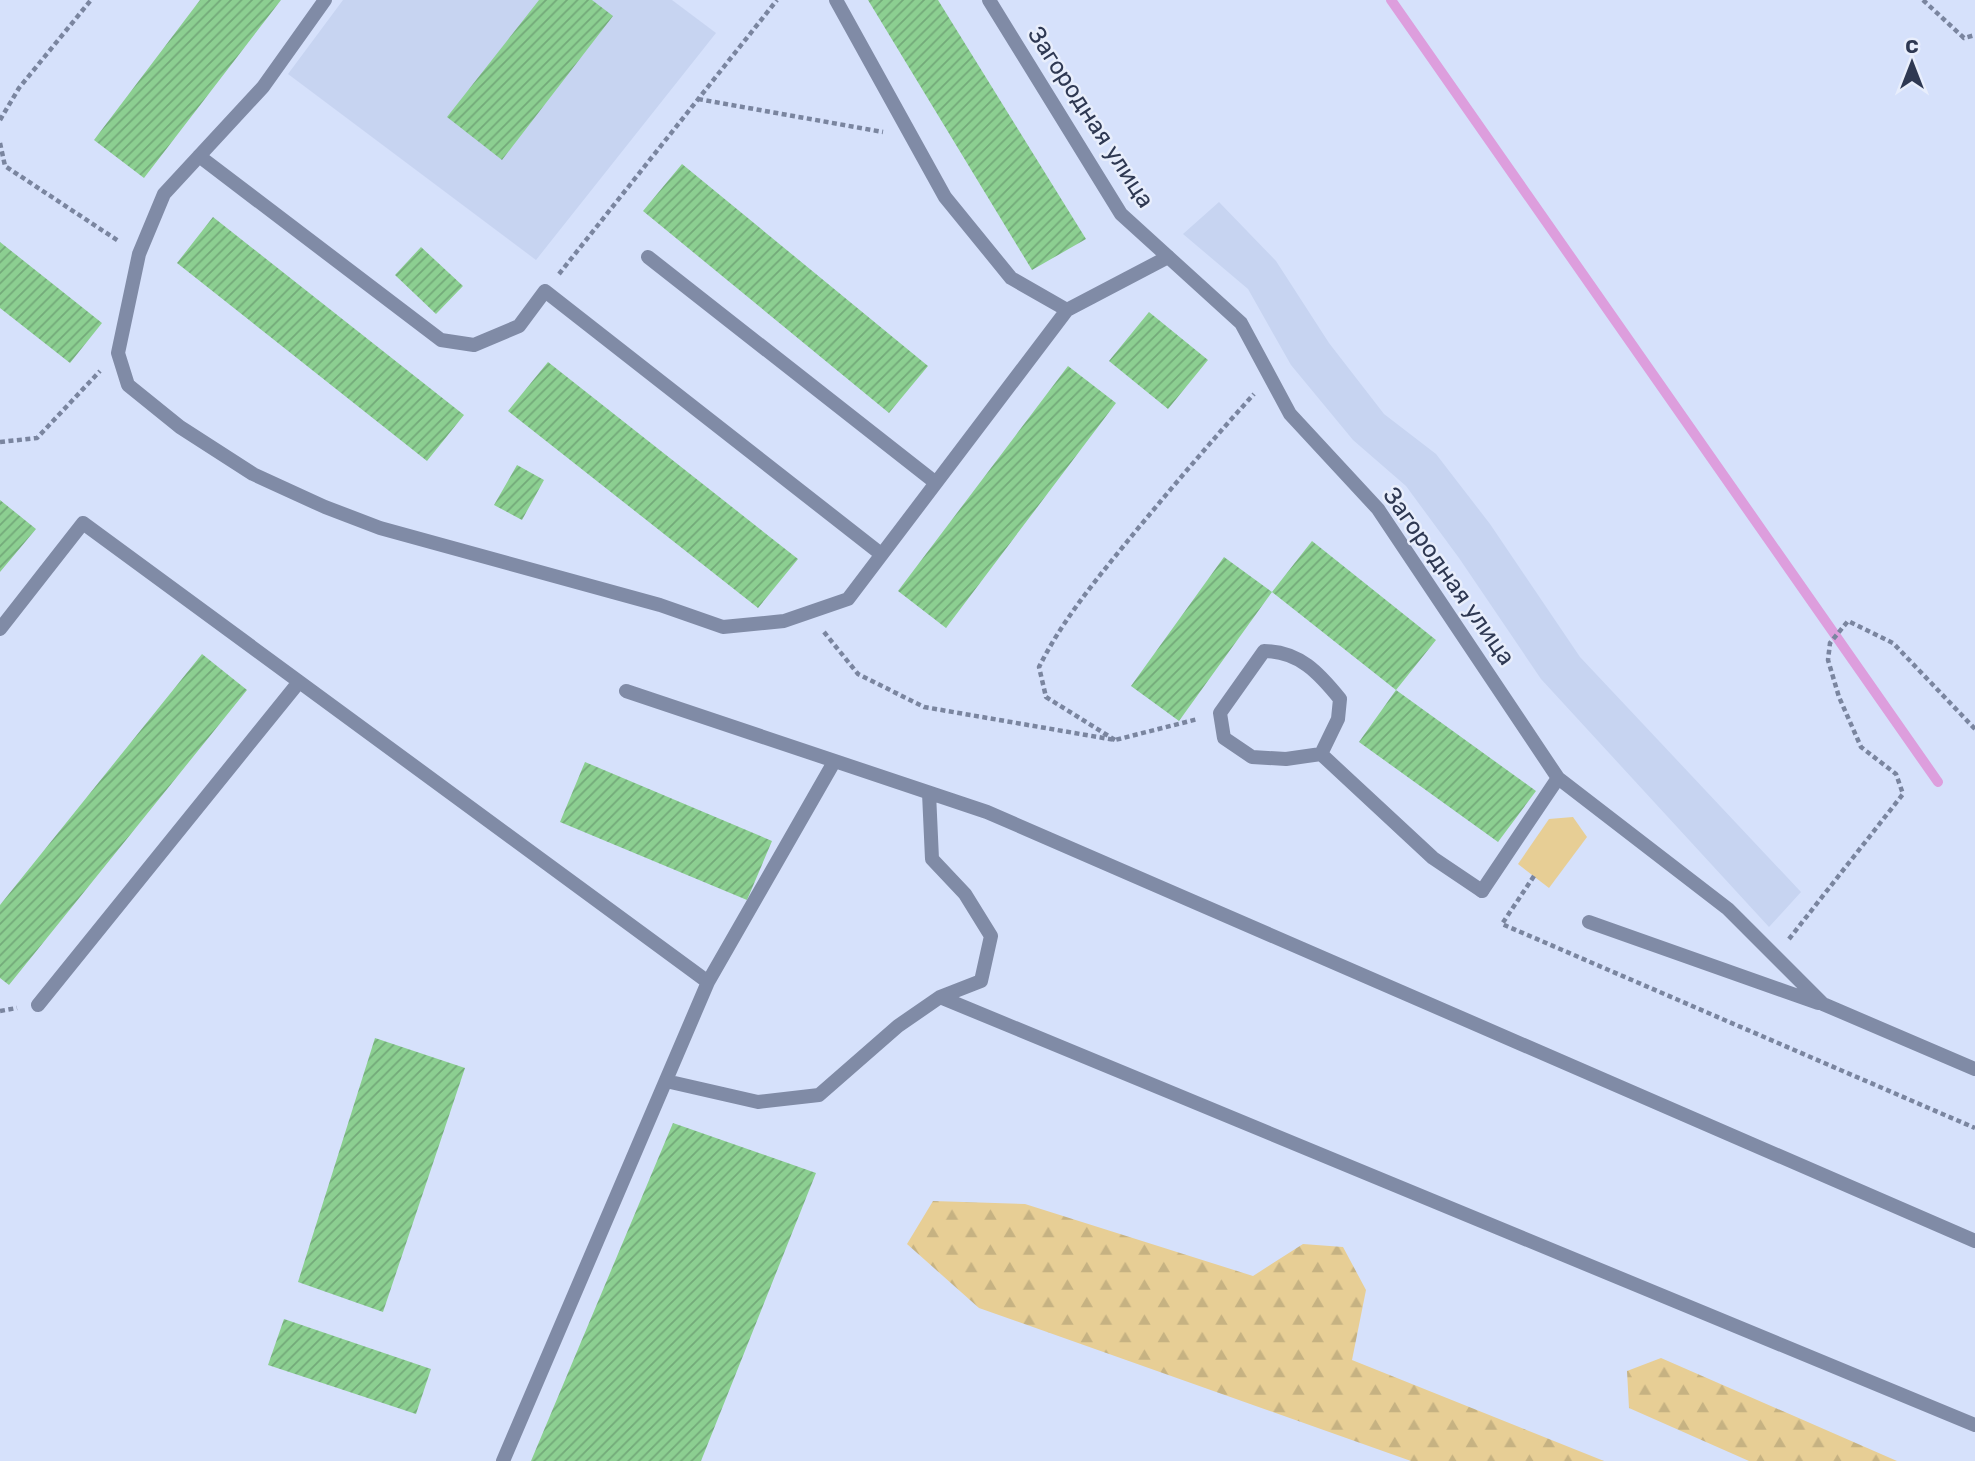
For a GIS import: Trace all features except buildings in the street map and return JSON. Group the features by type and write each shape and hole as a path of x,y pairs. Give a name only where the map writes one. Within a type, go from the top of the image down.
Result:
{"street":[{"path":"325,0 263,87 164,194 139,254 118,353 128,385 180,427 253,474 380,528 660,605 723,627 784,621 808,613 848,599 1067,310 1168,257"},
{"path":"836,0 945,197 1012,278 1067,310"},
{"name":"Загородная улица","path":"989,0 1121,214 1241,323 1290,414 1378,509 1558,778 1728,909 1823,1004 1975,1069"},
{"path":"199,156 441,340 474,345 519,326 545,292 881,554"},
{"path":"648,257 936,483"},
{"path":"0,629 83,523 708,982"},
{"path":"1264,651 1285,651 1321,676 1340,699 1338,719 1321,754 1286,759 1252,757 1224,738 1220,713 1264,651"},
{"path":"38,1005 299,682"},
{"path":"626,691 987,812 1975,1241"},
{"path":"1321,754 1433,859 1482,891 1558,778"},
{"path":"503,1461 708,982 834,762"},
{"path":"666,1081 758,1102 819,1095 898,1026 940,997 981,981 991,936 965,894 932,859 929,793"},
{"path":"1589,922 1823,1004"},
{"path":"940,997 1975,1426"}],"path":[{"path":"0,120 19,88 92,0"},
{"path":"545,292 776,0"},
{"path":"1923,0 1964,37 1975,35"},
{"path":"698,99 913,137"},
{"path":"0,143 5,166 139,254"},
{"path":"0,442 37,438 118,353"},
{"path":"1115,740 1046,697 1039,667 1053,639 1081,598 1190,464 1270,376"},
{"path":"808,613 858,674 924,707 1115,740 1220,713"},
{"path":"1775,957 1903,794 1896,774 1861,747 1839,697 1828,660 1829,642 1848,621 1893,642 1975,729"},
{"path":"1534,876 1503,924 1975,1128"}],"shaded area":[{"path":"343,0 672,0 716,33 536,260 288,74"},
{"path":"1219,202 1276,261 1329,343 1384,414 1436,454 1490,524 1580,657 1801,892 1769,927 1541,679 1459,558 1406,486 1353,440 1291,365 1248,289 1183,234"}],"green space":[{"path":"1573,817 1587,837 1549,888 1518,864 1549,819"},
{"path":"933,1201 1025,1204 1253,1276 1303,1244 1343,1247 1366,1290 1352,1360 1604,1461 1411,1461 979,1308 907,1244"},
{"path":"1661,1358 1897,1461 1749,1461 1629,1408 1627,1371"}],"waterway":[{"path":"1391,0 1938,782"}]}
